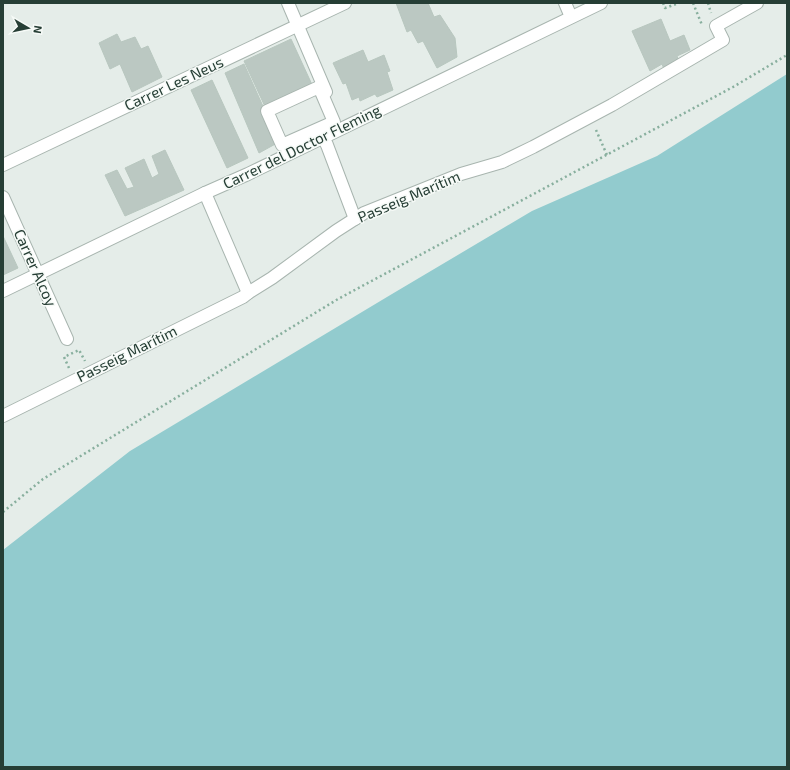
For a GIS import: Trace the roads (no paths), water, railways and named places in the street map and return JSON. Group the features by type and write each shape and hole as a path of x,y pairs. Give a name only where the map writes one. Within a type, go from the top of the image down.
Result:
{"street":[{"path":"288,3 341,129"},
{"name":"Carrer Les Neus","path":"3,165 345,3"},
{"path":"565,3 571,17"},
{"name":"Carrer del Doctor Fleming","path":"3,291 601,3"},
{"name":"Passeig Marítim","path":"3,416 243,297 364,213 461,174 502,162 612,106 723,40 716,26 757,3"},
{"path":"319,87 334,122 282,145 267,111 319,87"},
{"path":"323,138 355,219"},
{"path":"205,193 248,293"},
{"name":"Carrer Alcoy","path":"3,197 67,339"}],"water":[{"path":"787,74 787,767 3,767 3,550 130,451 532,211 657,156"}]}
